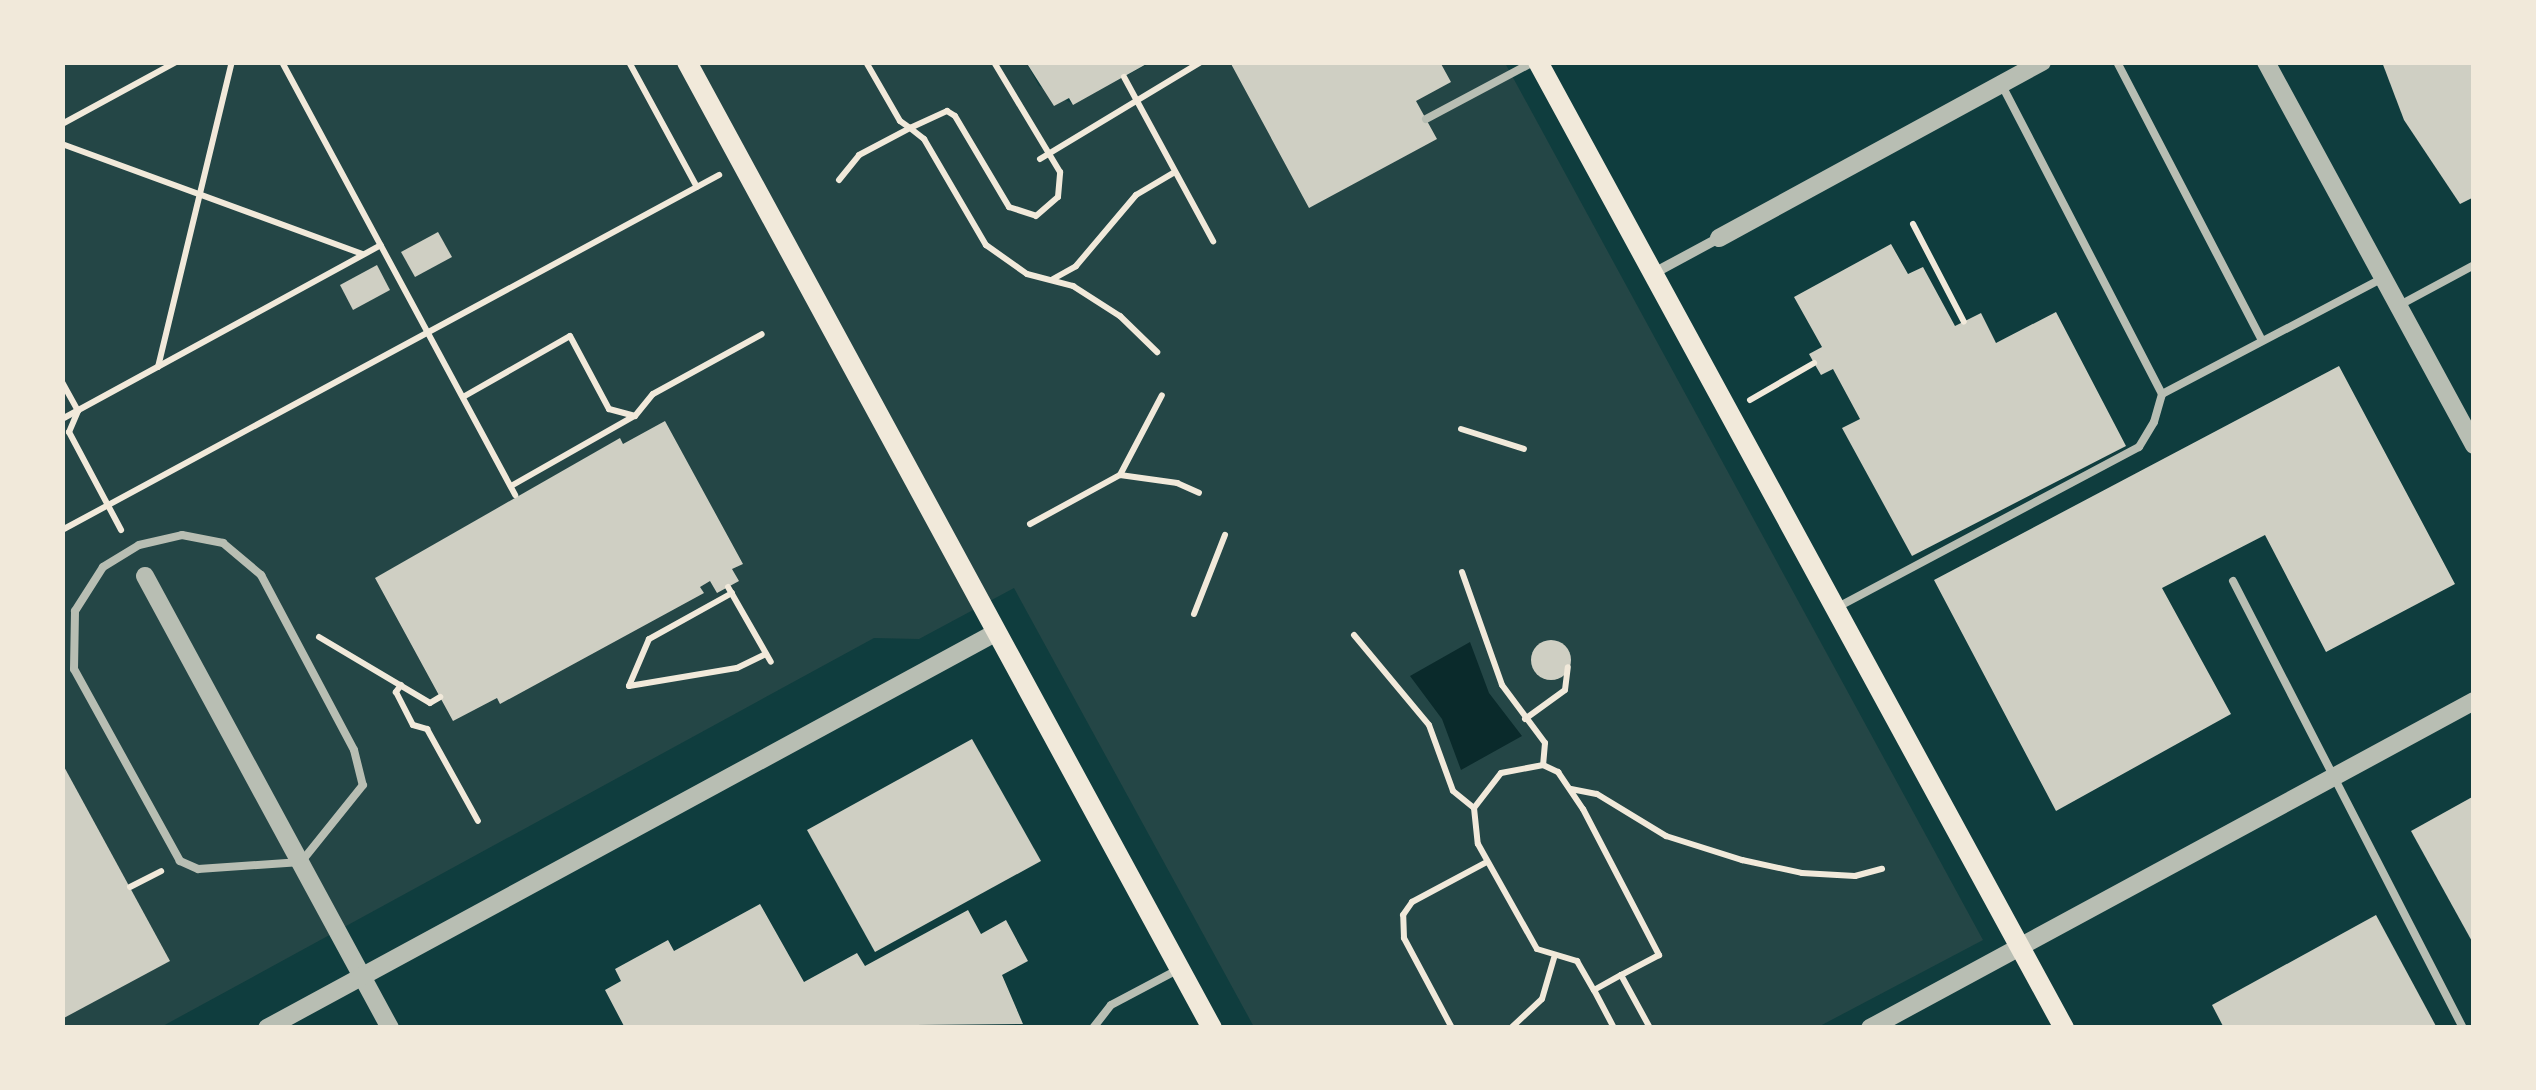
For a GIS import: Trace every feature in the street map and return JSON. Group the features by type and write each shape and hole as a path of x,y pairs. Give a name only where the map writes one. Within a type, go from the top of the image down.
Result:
{"main road":[{"path":"688,62 1212,1028"},
{"path":"1536,62 2064,1028"}],"street":[{"path":"1653,273 2042,62"},
{"path":"2266,62 2474,445"},
{"path":"145,576 390,1028"},
{"path":"267,1028 997,632"},
{"path":"1870,1028 2474,700"}],"lane":[{"path":"1426,119 1536,62"},
{"path":"2117,62 2262,341"},
{"path":"2002,85 2162,394"},
{"path":"2398,306 2474,264"},
{"path":"1835,609 2139,447 2162,394 2382,278"},
{"path":"182,535 224,543 261,575 293,635 362,775 362,785 301,862 198,869 180,860 70,652 75,611 89,584 131,549 182,535"},
{"path":"2233,581 2330,778 2463,1028"},
{"path":"1093,1028 1111,1005 1180,968"}],"path":[{"path":"62,124 176,62"},
{"path":"158,368 232,62"},
{"path":"282,62 515,495"},
{"path":"629,62 697,187"},
{"path":"866,62 893,114 924,139 986,246 1006,263 1052,280 1120,316 1157,352"},
{"path":"839,180 859,155 946,111 955,116 1008,207 1027,215 1045,213 1058,197 1060,172 994,62"},
{"path":"1040,160 1047,151 1200,63"},
{"path":"1124,76 1213,240"},
{"path":"62,144 364,254"},
{"path":"62,530 742,163"},
{"path":"1052,280 1076,266 1136,196 1174,173"},
{"path":"1913,224 1964,322"},
{"path":"62,419 381,245"},
{"path":"511,486 635,416 653,394 762,334"},
{"path":"462,397 570,336 609,409 635,416"},
{"path":"1728,412 1814,363"},
{"path":"62,382 78,411"},
{"path":"1030,524 1120,475 1162,395"},
{"path":"78,411 66,432 131,549"},
{"path":"1461,429 1524,449"},
{"path":"1120,475 1177,483 1199,493"},
{"path":"1194,614 1225,535"},
{"path":"1462,572 1492,666 1545,743 1543,764"},
{"path":"766,654 737,668 629,686 649,639 730,590 771,662"},
{"path":"293,635 326,638 430,703 440,697"},
{"path":"1354,636 1418,708 1453,791 1474,808"},
{"path":"1525,719 1565,690 1568,668"},
{"path":"401,686 396,692 413,725 427,729 478,821"},
{"path":"1543,764 1502,774 1474,808 1474,828 1487,862 1537,949 1554,958 1577,961 1614,1028"},
{"path":"1543,764 1570,789 1659,954 1594,990"},
{"path":"1570,789 1596,794 1666,836 1742,860 1802,873 1855,876 1882,869"},
{"path":"130,887 180,860"},
{"path":"1452,1028 1404,938 1403,914 1412,902 1487,862"},
{"path":"1511,1028 1542,999 1554,958"},
{"path":"1621,975 1650,1028"}],"shaded area":[{"path":"1026,62 1039,86 1073,104 1150,63 1505,63 1983,940 1818,1027 1254,1027 1014,588 919,639 874,638 161,1027 63,1027 62,63"},
{"path":"1470,642 1489,693 1522,736 1461,770 1442,719 1410,676"}],"building":[{"path":"1026,62 1150,62 1073,105 1069,98 1054,106"},
{"path":"1230,62 1440,62 1451,82 1416,101 1437,139 1309,208"},
{"path":"2382,62 2474,62 2474,197 2460,204 2404,120"},
{"path":"438,232 452,257 415,277 401,252"},
{"path":"1891,244 1908,274 1923,267 1955,326 1981,313 1996,343 2056,312 2126,446 1912,556 1842,428 1860,419 1833,369 1821,375 1809,354 1822,347 1794,297"},
{"path":"377,265 390,290 353,310 340,285"},
{"path":"2339,366 2455,584 2326,652 2265,535 2162,588 2231,714 2056,811 1934,580"},
{"path":"665,421 743,564 732,569 739,581 717,593 710,581 700,587 704,593 500,704 497,698 453,721 375,578 620,438 623,444"},
{"path":"1551,640 1565,646 1571,660 1565,674 1551,680 1537,674 1531,660 1537,646"},
{"path":"972,739 1041,861 875,952 807,830"},
{"path":"62,763 170,961 62,1019"},
{"path":"2474,796 2474,945 2411,831"},
{"path":"760,904 804,982 857,953 865,966 968,910 981,934 1006,920 1028,961 1002,975 1023,1024 625,1028 605,990 621,981 615,969 668,940 674,951"},
{"path":"2376,915 2437,1028 2224,1028 2212,1005"}]}
